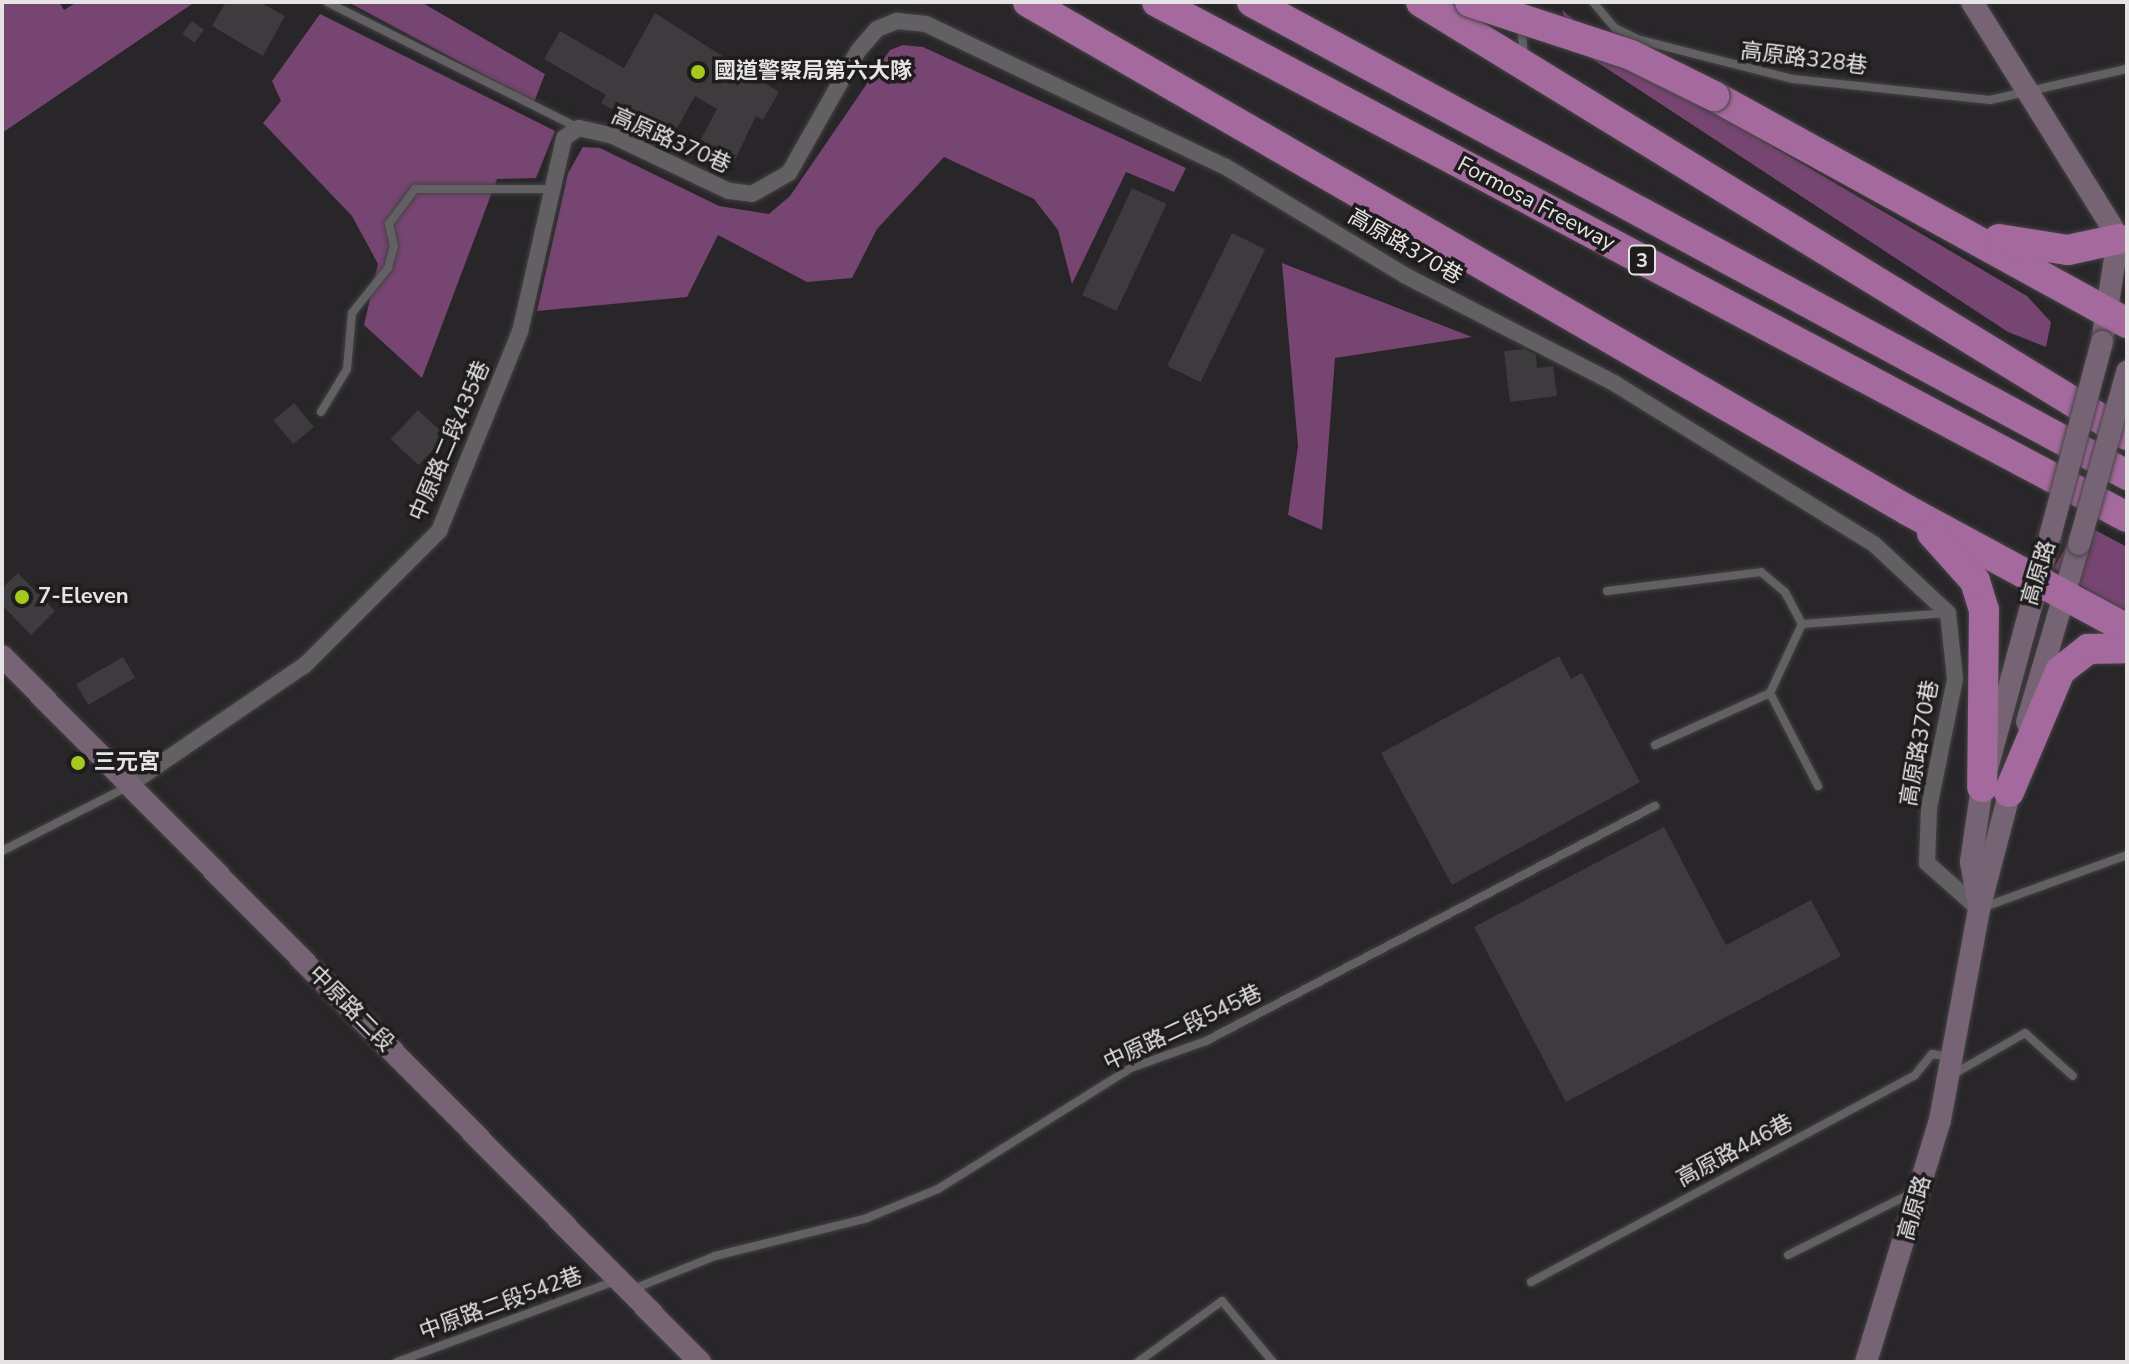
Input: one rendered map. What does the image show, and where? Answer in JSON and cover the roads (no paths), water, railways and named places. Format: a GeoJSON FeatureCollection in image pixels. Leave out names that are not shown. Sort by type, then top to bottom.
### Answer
{"type":"FeatureCollection","features":[{"type":"Feature","properties":{"kind":"highway"},"geometry":{"type":"LineString","coordinates":[[1028,2],[1907,510],[2127,629]]}},
{"type":"Feature","properties":{"kind":"highway"},"geometry":{"type":"LineString","coordinates":[[1133,2],[1193,21]]}},
{"type":"Feature","properties":{"kind":"highway","name":"Formosa Freeway"},"geometry":{"type":"LineString","coordinates":[[1157,2],[2127,517]]}},
{"type":"Feature","properties":{"kind":"highway","name":"Formosa Freeway"},"geometry":{"type":"LineString","coordinates":[[1252,2],[2127,475]]}},
{"type":"Feature","properties":{"kind":"highway"},"geometry":{"type":"LineString","coordinates":[[1425,6],[1479,22],[1631,55],[1714,96],[2118,317]]}},
{"type":"Feature","properties":{"kind":"highway"},"geometry":{"type":"LineString","coordinates":[[1479,22],[1529,72],[2127,435]]}},
{"type":"Feature","properties":{"kind":"highway"},"geometry":{"type":"LineString","coordinates":[[1952,227],[2041,250],[2124,241]]}},
{"type":"Feature","properties":{"kind":"highway"},"geometry":{"type":"LineString","coordinates":[[1907,510],[1975,581],[1984,610],[1996,790]]}},
{"type":"Feature","properties":{"kind":"highway"},"geometry":{"type":"LineString","coordinates":[[1996,790],[2060,671],[2088,649],[2127,648]]}},
{"type":"Feature","properties":{"kind":"street"},"geometry":{"type":"LineString","coordinates":[[1972,2],[2124,241]]}},
{"type":"Feature","properties":{"kind":"street","name":"高原路370巷"},"geometry":{"type":"LineString","coordinates":[[579,128],[752,194],[789,173],[877,29],[897,21],[926,24],[1226,167],[1406,276],[1614,383],[1875,545],[1948,613],[1955,679],[1929,808],[1927,863],[1979,909]]}},
{"type":"Feature","properties":{"kind":"street","name":"中原路二段435巷"},"geometry":{"type":"LineString","coordinates":[[129,785],[305,665],[439,531],[520,332],[564,138],[579,128]]}},
{"type":"Feature","properties":{"kind":"street","name":"高原路"},"geometry":{"type":"LineString","coordinates":[[1866,1362],[1920,1189],[1950,1068],[1979,909],[1971,862],[1996,790],[2048,585],[2050,536],[2102,342],[2118,317],[2124,241]]}},
{"type":"Feature","properties":{"kind":"street"},"geometry":{"type":"LineString","coordinates":[[2118,317],[2127,283]]}},
{"type":"Feature","properties":{"kind":"street","name":"高原路"},"geometry":{"type":"LineString","coordinates":[[2048,585],[2079,544],[2127,372]]}},
{"type":"Feature","properties":{"kind":"street","name":"中原路二段"},"geometry":{"type":"LineString","coordinates":[[2,656],[700,1362]]}},
{"type":"Feature","properties":{"kind":"lane"},"geometry":{"type":"LineString","coordinates":[[327,2],[579,128]]}},
{"type":"Feature","properties":{"kind":"lane","name":"高原路328巷"},"geometry":{"type":"LineString","coordinates":[[1593,2],[1615,28],[1640,40],[1736,70],[1972,100],[2030,95],[2127,69]]}},
{"type":"Feature","properties":{"kind":"lane"},"geometry":{"type":"LineString","coordinates":[[1479,22],[1520,4],[1529,72]]}},
{"type":"Feature","properties":{"kind":"lane"},"geometry":{"type":"LineString","coordinates":[[321,412],[347,369],[352,313],[388,268],[394,246],[389,224],[415,189],[550,189]]}},
{"type":"Feature","properties":{"kind":"lane"},"geometry":{"type":"LineString","coordinates":[[1607,591],[1761,572],[1785,592],[1802,624]]}},
{"type":"Feature","properties":{"kind":"lane"},"geometry":{"type":"LineString","coordinates":[[1802,624],[1948,613]]}},
{"type":"Feature","properties":{"kind":"lane"},"geometry":{"type":"LineString","coordinates":[[1655,745],[1770,693],[1802,624]]}},
{"type":"Feature","properties":{"kind":"lane"},"geometry":{"type":"LineString","coordinates":[[1770,693],[1818,786]]}},
{"type":"Feature","properties":{"kind":"lane"},"geometry":{"type":"LineString","coordinates":[[2,851],[129,785]]}},
{"type":"Feature","properties":{"kind":"lane","name":"中原路二段545巷"},"geometry":{"type":"LineString","coordinates":[[624,1285],[715,1256],[867,1218],[938,1189],[1131,1068],[1206,1041],[1655,806]]}},
{"type":"Feature","properties":{"kind":"lane"},"geometry":{"type":"LineString","coordinates":[[1979,909],[2127,855]]}},
{"type":"Feature","properties":{"kind":"lane"},"geometry":{"type":"LineString","coordinates":[[1950,1068],[2025,1033],[2073,1076]]}},
{"type":"Feature","properties":{"kind":"lane","name":"高原路446巷"},"geometry":{"type":"LineString","coordinates":[[1531,1282],[1915,1075],[1932,1054],[1950,1068]]}},
{"type":"Feature","properties":{"kind":"lane"},"geometry":{"type":"LineString","coordinates":[[1788,1255],[1920,1189]]}},
{"type":"Feature","properties":{"kind":"lane","name":"中原路二段542巷"},"geometry":{"type":"LineString","coordinates":[[397,1362],[624,1285]]}},
{"type":"Feature","properties":{"kind":"lane"},"geometry":{"type":"LineString","coordinates":[[1138,1362],[1222,1301],[1273,1362]]}},
{"type":"Feature","properties":{"kind":"place","name":"國道警察局第六大隊"},"geometry":{"type":"Point","coordinates":[698,72]}},
{"type":"Feature","properties":{"kind":"place","name":"7-Eleven"},"geometry":{"type":"Point","coordinates":[22,597]}},
{"type":"Feature","properties":{"kind":"place","name":"三元宮"},"geometry":{"type":"Point","coordinates":[78,763]}}]}
